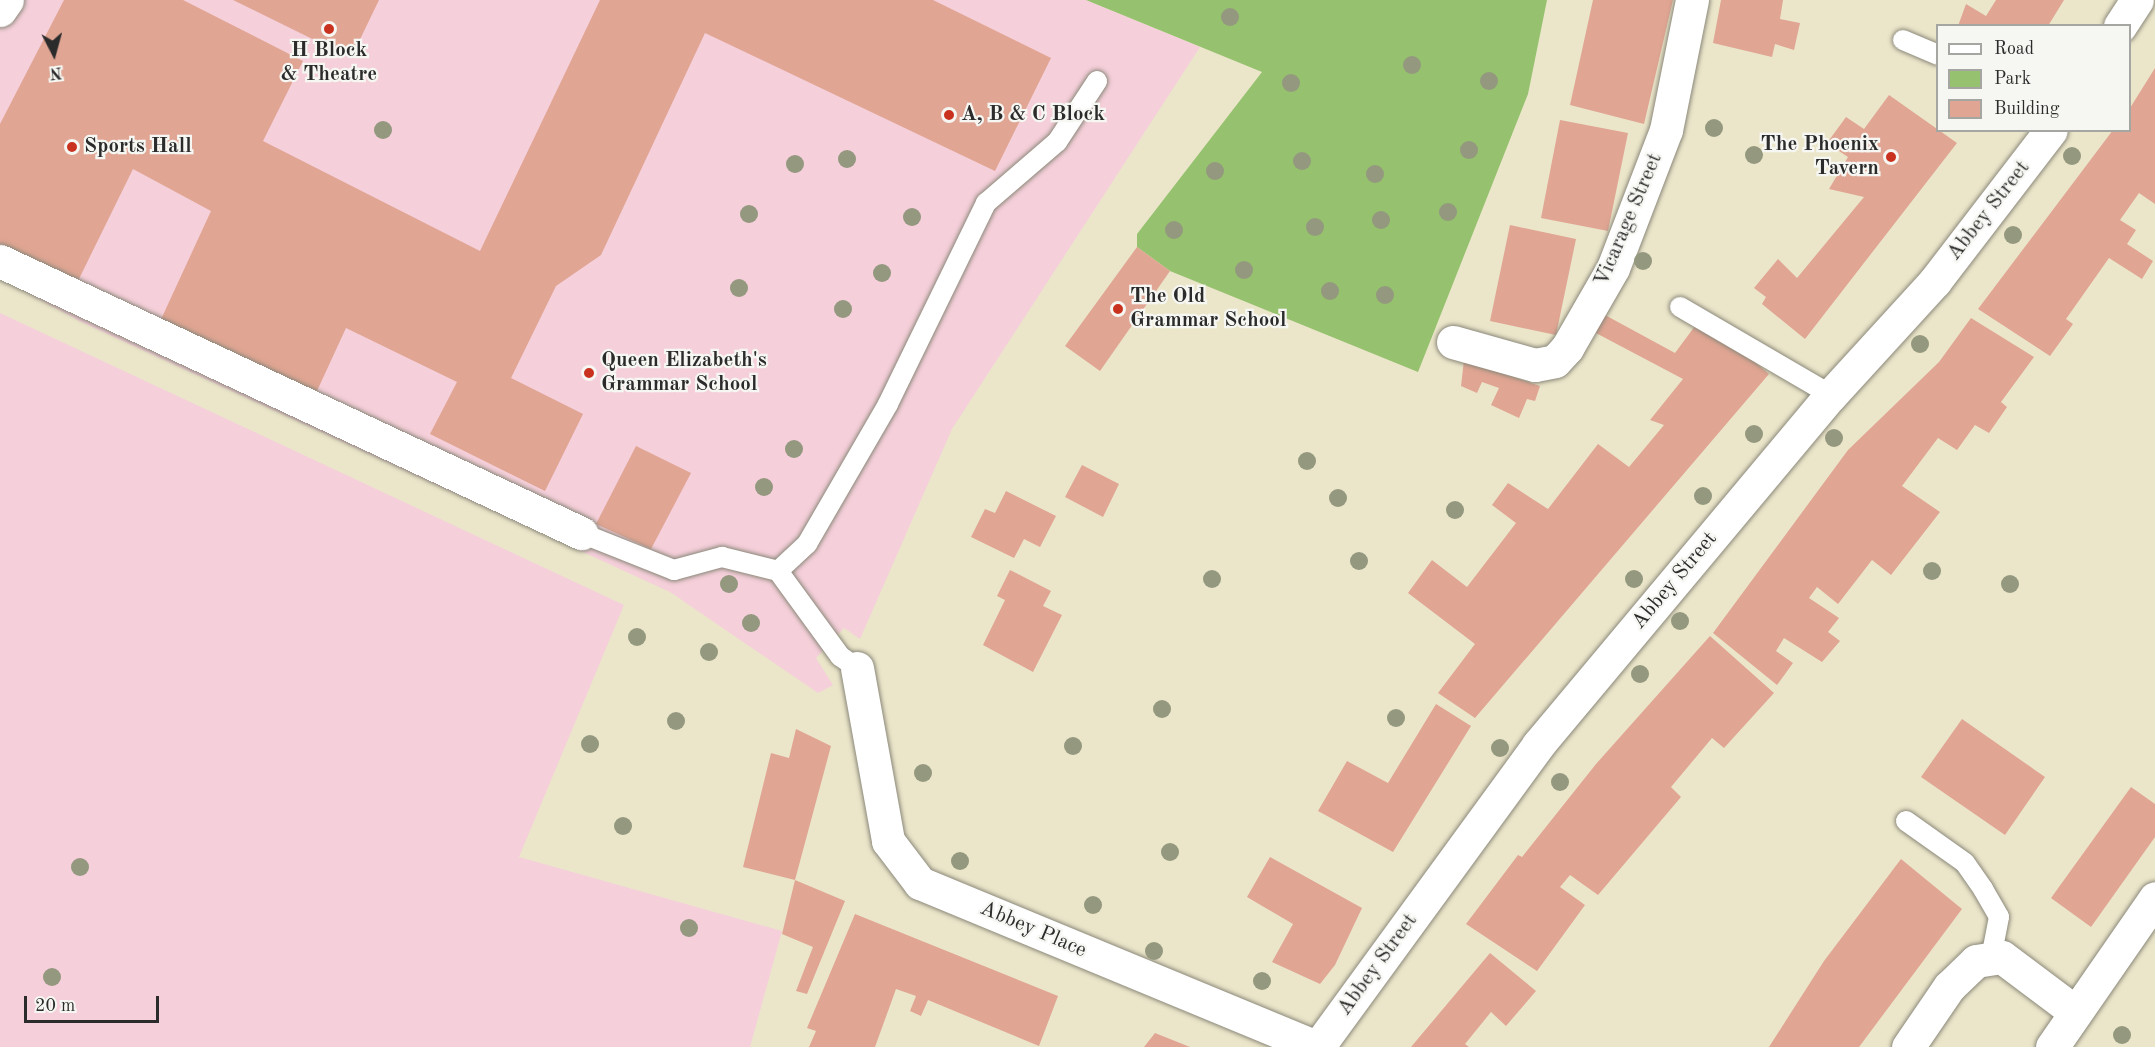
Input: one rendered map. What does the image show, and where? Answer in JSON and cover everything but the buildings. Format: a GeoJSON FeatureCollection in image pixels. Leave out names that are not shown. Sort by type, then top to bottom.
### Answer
{"type":"FeatureCollection","features":[{"type":"Feature","properties":{"kind":"street"},"geometry":{"type":"LineString","coordinates":[[0,10],[7,0]]}},
{"type":"Feature","properties":{"kind":"street","name":"Vicarage Street"},"geometry":{"type":"LineString","coordinates":[[1453,342],[1535,365],[1555,362],[1567,348],[1614,268],[1666,130],[1692,0]]}},
{"type":"Feature","properties":{"kind":"street"},"geometry":{"type":"LineString","coordinates":[[2121,24],[2137,0]]}},
{"type":"Feature","properties":{"kind":"street","name":"Abbey Street"},"geometry":{"type":"LineString","coordinates":[[1317,1047],[1538,745],[1831,395],[1935,281],[2049,132]]}},
{"type":"Feature","properties":{"kind":"street"},"geometry":{"type":"LineString","coordinates":[[0,261],[580,533]]}},
{"type":"Feature","properties":{"kind":"street","name":"Abbey Place"},"geometry":{"type":"LineString","coordinates":[[857,669],[863,713],[888,841],[920,883],[1317,1047]]}},
{"type":"Feature","properties":{"kind":"street"},"geometry":{"type":"LineString","coordinates":[[2052,1047],[2074,1011],[2155,898]]}},
{"type":"Feature","properties":{"kind":"street"},"geometry":{"type":"LineString","coordinates":[[1908,1047],[1949,987],[1976,961],[2002,957],[2074,1011]]}},
{"type":"Feature","properties":{"kind":"lane"},"geometry":{"type":"LineString","coordinates":[[1903,40],[1936,54]]}},
{"type":"Feature","properties":{"kind":"lane"},"geometry":{"type":"LineString","coordinates":[[778,571],[807,544],[888,404],[986,203],[1057,142],[1097,81]]}},
{"type":"Feature","properties":{"kind":"lane"},"geometry":{"type":"LineString","coordinates":[[1680,308],[1831,395]]}},
{"type":"Feature","properties":{"kind":"lane"},"geometry":{"type":"LineString","coordinates":[[580,533],[665,568],[722,557],[778,571],[840,656],[857,669]]}},
{"type":"Feature","properties":{"kind":"lane"},"geometry":{"type":"LineString","coordinates":[[1906,821],[1965,863],[1983,889],[1999,917],[1991,958]]}},
{"type":"Feature","properties":{"kind":"shaded area","name":"Queen Elizabeth's Grammar School"},"geometry":{"type":"Polygon","coordinates":[[[0,0],[1086,0],[1200,47],[952,429],[860,639],[844,628],[816,658],[833,685],[818,693],[670,592],[81,322],[0,278],[0,0]]]}},
{"type":"Feature","properties":{"kind":"shaded area"},"geometry":{"type":"Polygon","coordinates":[[[0,313],[624,605],[519,857],[782,931],[750,1047],[0,1047],[0,313]]]}},
{"type":"Feature","properties":{"kind":"green space"},"geometry":{"type":"Polygon","coordinates":[[[1086,0],[1547,0],[1528,94],[1418,372],[1170,271],[1137,247],[1137,234],[1262,72],[1086,0]]]}},
{"type":"Feature","properties":{"kind":"place","name":"H Block & Theatre"},"geometry":{"type":"Point","coordinates":[329,29]}},
{"type":"Feature","properties":{"kind":"place","name":"A, B & C Block"},"geometry":{"type":"Point","coordinates":[949,115]}},
{"type":"Feature","properties":{"kind":"place","name":"Sports Hall"},"geometry":{"type":"Point","coordinates":[72,147]}},
{"type":"Feature","properties":{"kind":"place","name":"The Phoenix Tavern"},"geometry":{"type":"Point","coordinates":[1891,157]}},
{"type":"Feature","properties":{"kind":"place","name":"The Old Grammar School"},"geometry":{"type":"Point","coordinates":[1118,309]}},
{"type":"Feature","properties":{"kind":"place","name":"Queen Elizabeth's Grammar School"},"geometry":{"type":"Point","coordinates":[589,373]}}]}
